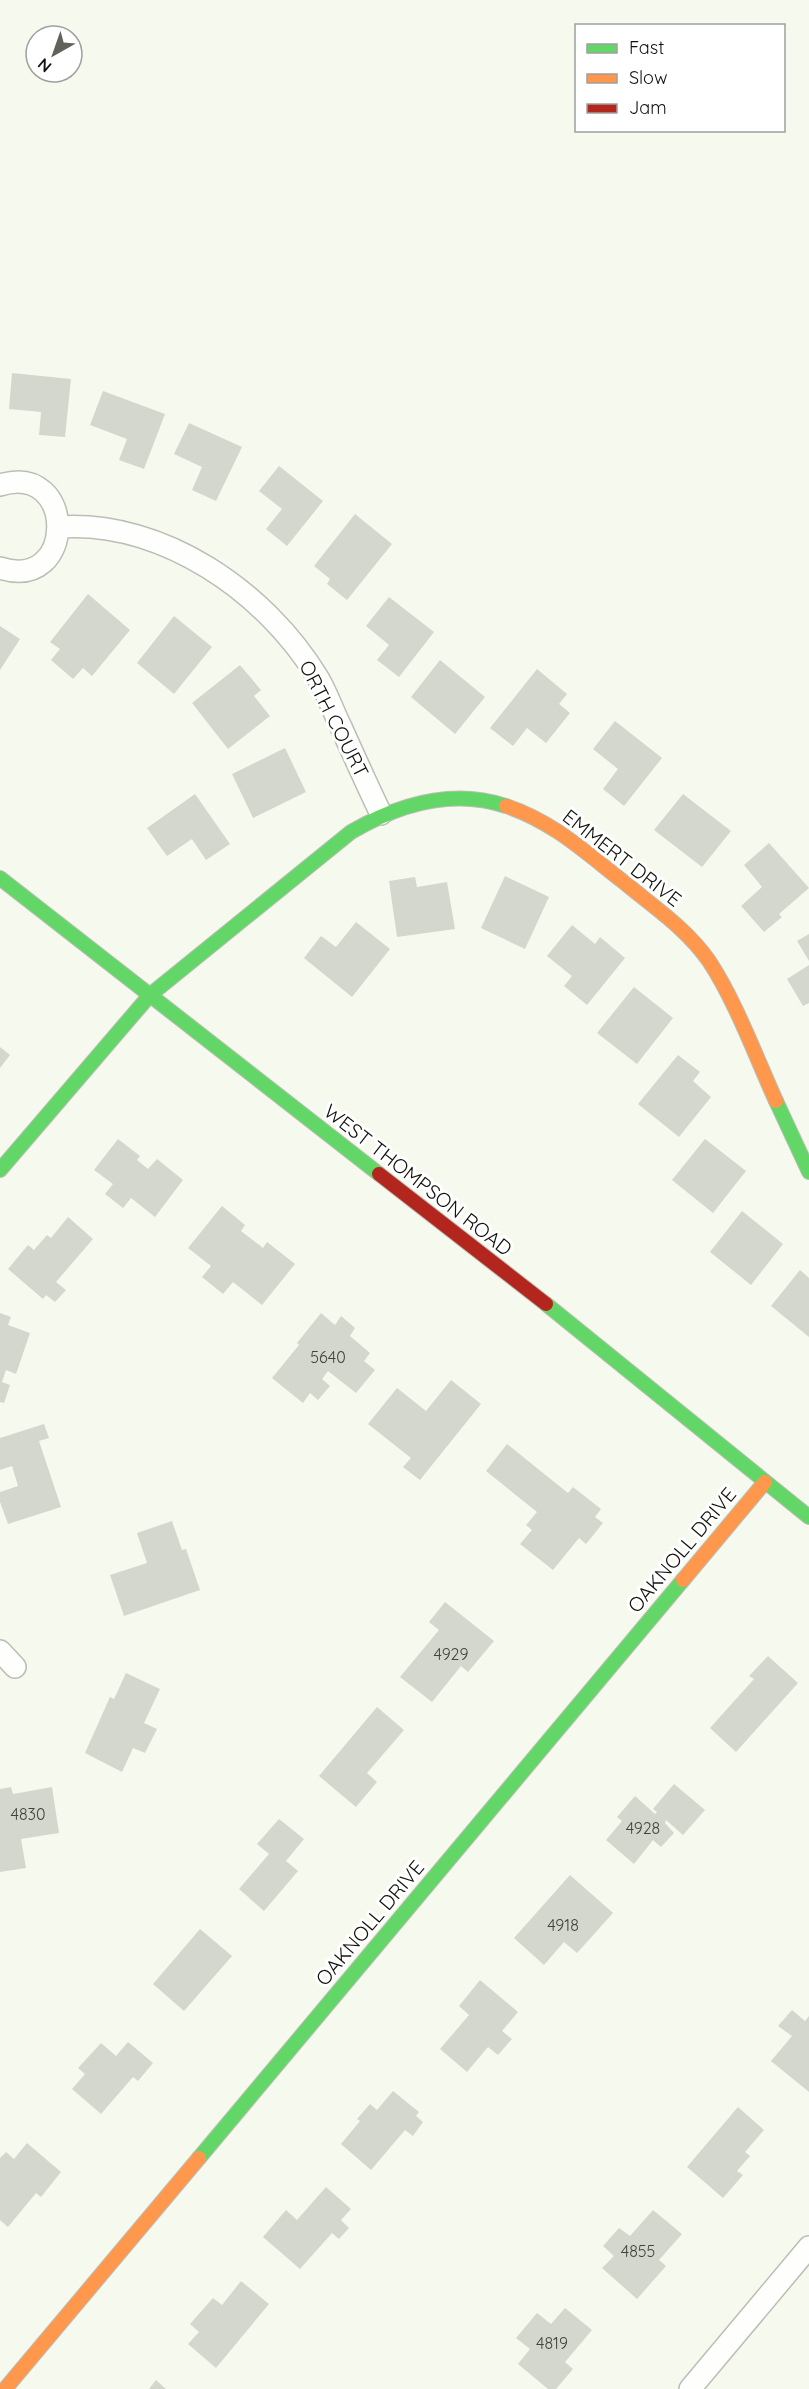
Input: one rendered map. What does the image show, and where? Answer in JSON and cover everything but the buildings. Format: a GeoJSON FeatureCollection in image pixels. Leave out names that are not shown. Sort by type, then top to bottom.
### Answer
{"type":"FeatureCollection","features":[{"type":"Feature","properties":{"kind":"street"},"geometry":{"type":"LineString","coordinates":[[0,485],[24,483],[40,490],[56,510],[59,526],[53,550],[42,562],[19,571],[0,568]]}},
{"type":"Feature","properties":{"kind":"street","name":"ORTH COURT"},"geometry":{"type":"LineString","coordinates":[[59,526],[88,526],[157,543],[179,552],[232,582],[259,605],[299,649],[318,679],[381,814]]}},
{"type":"Feature","properties":{"kind":"street","name":"EMMERT DRIVE"},"geometry":{"type":"LineString","coordinates":[[0,1170],[150,995],[351,832],[381,814],[423,801],[471,798],[511,807],[549,825],[679,927],[699,946],[724,987],[809,1172]]}},
{"type":"Feature","properties":{"kind":"street","name":"WEST THOMPSON ROAD"},"geometry":{"type":"LineString","coordinates":[[0,878],[569,1322],[809,1517]]}},
{"type":"Feature","properties":{"kind":"street","name":"OAKNOLL DRIVE"},"geometry":{"type":"LineString","coordinates":[[5,2389],[765,1482]]}},
{"type":"Feature","properties":{"kind":"street"},"geometry":{"type":"LineString","coordinates":[[0,1651],[15,1667]]}},
{"type":"Feature","properties":{"kind":"street"},"geometry":{"type":"LineString","coordinates":[[690,2389],[809,2247]]}},
{"type":"Feature","properties":{"kind":"traffic: fast"},"geometry":{"type":"LineString","coordinates":[[0,1170],[150,995],[351,832],[388,814],[426,802],[466,799],[506,806]]}},
{"type":"Feature","properties":{"kind":"traffic: fast"},"geometry":{"type":"LineString","coordinates":[[0,878],[379,1174]]}},
{"type":"Feature","properties":{"kind":"traffic: fast"},"geometry":{"type":"LineString","coordinates":[[776,1101],[809,1172]]}},
{"type":"Feature","properties":{"kind":"traffic: fast"},"geometry":{"type":"LineString","coordinates":[[546,1304],[809,1517]]}},
{"type":"Feature","properties":{"kind":"traffic: fast"},"geometry":{"type":"LineString","coordinates":[[199,2158],[683,1580]]}},
{"type":"Feature","properties":{"kind":"traffic: slow"},"geometry":{"type":"LineString","coordinates":[[506,806],[539,821],[569,839],[659,910],[691,939],[709,961],[728,993],[776,1101]]}},
{"type":"Feature","properties":{"kind":"traffic: slow"},"geometry":{"type":"LineString","coordinates":[[683,1580],[765,1482]]}},
{"type":"Feature","properties":{"kind":"traffic: slow"},"geometry":{"type":"LineString","coordinates":[[5,2389],[199,2158]]}},
{"type":"Feature","properties":{"kind":"traffic: jam"},"geometry":{"type":"LineString","coordinates":[[379,1174],[546,1304]]}}]}
